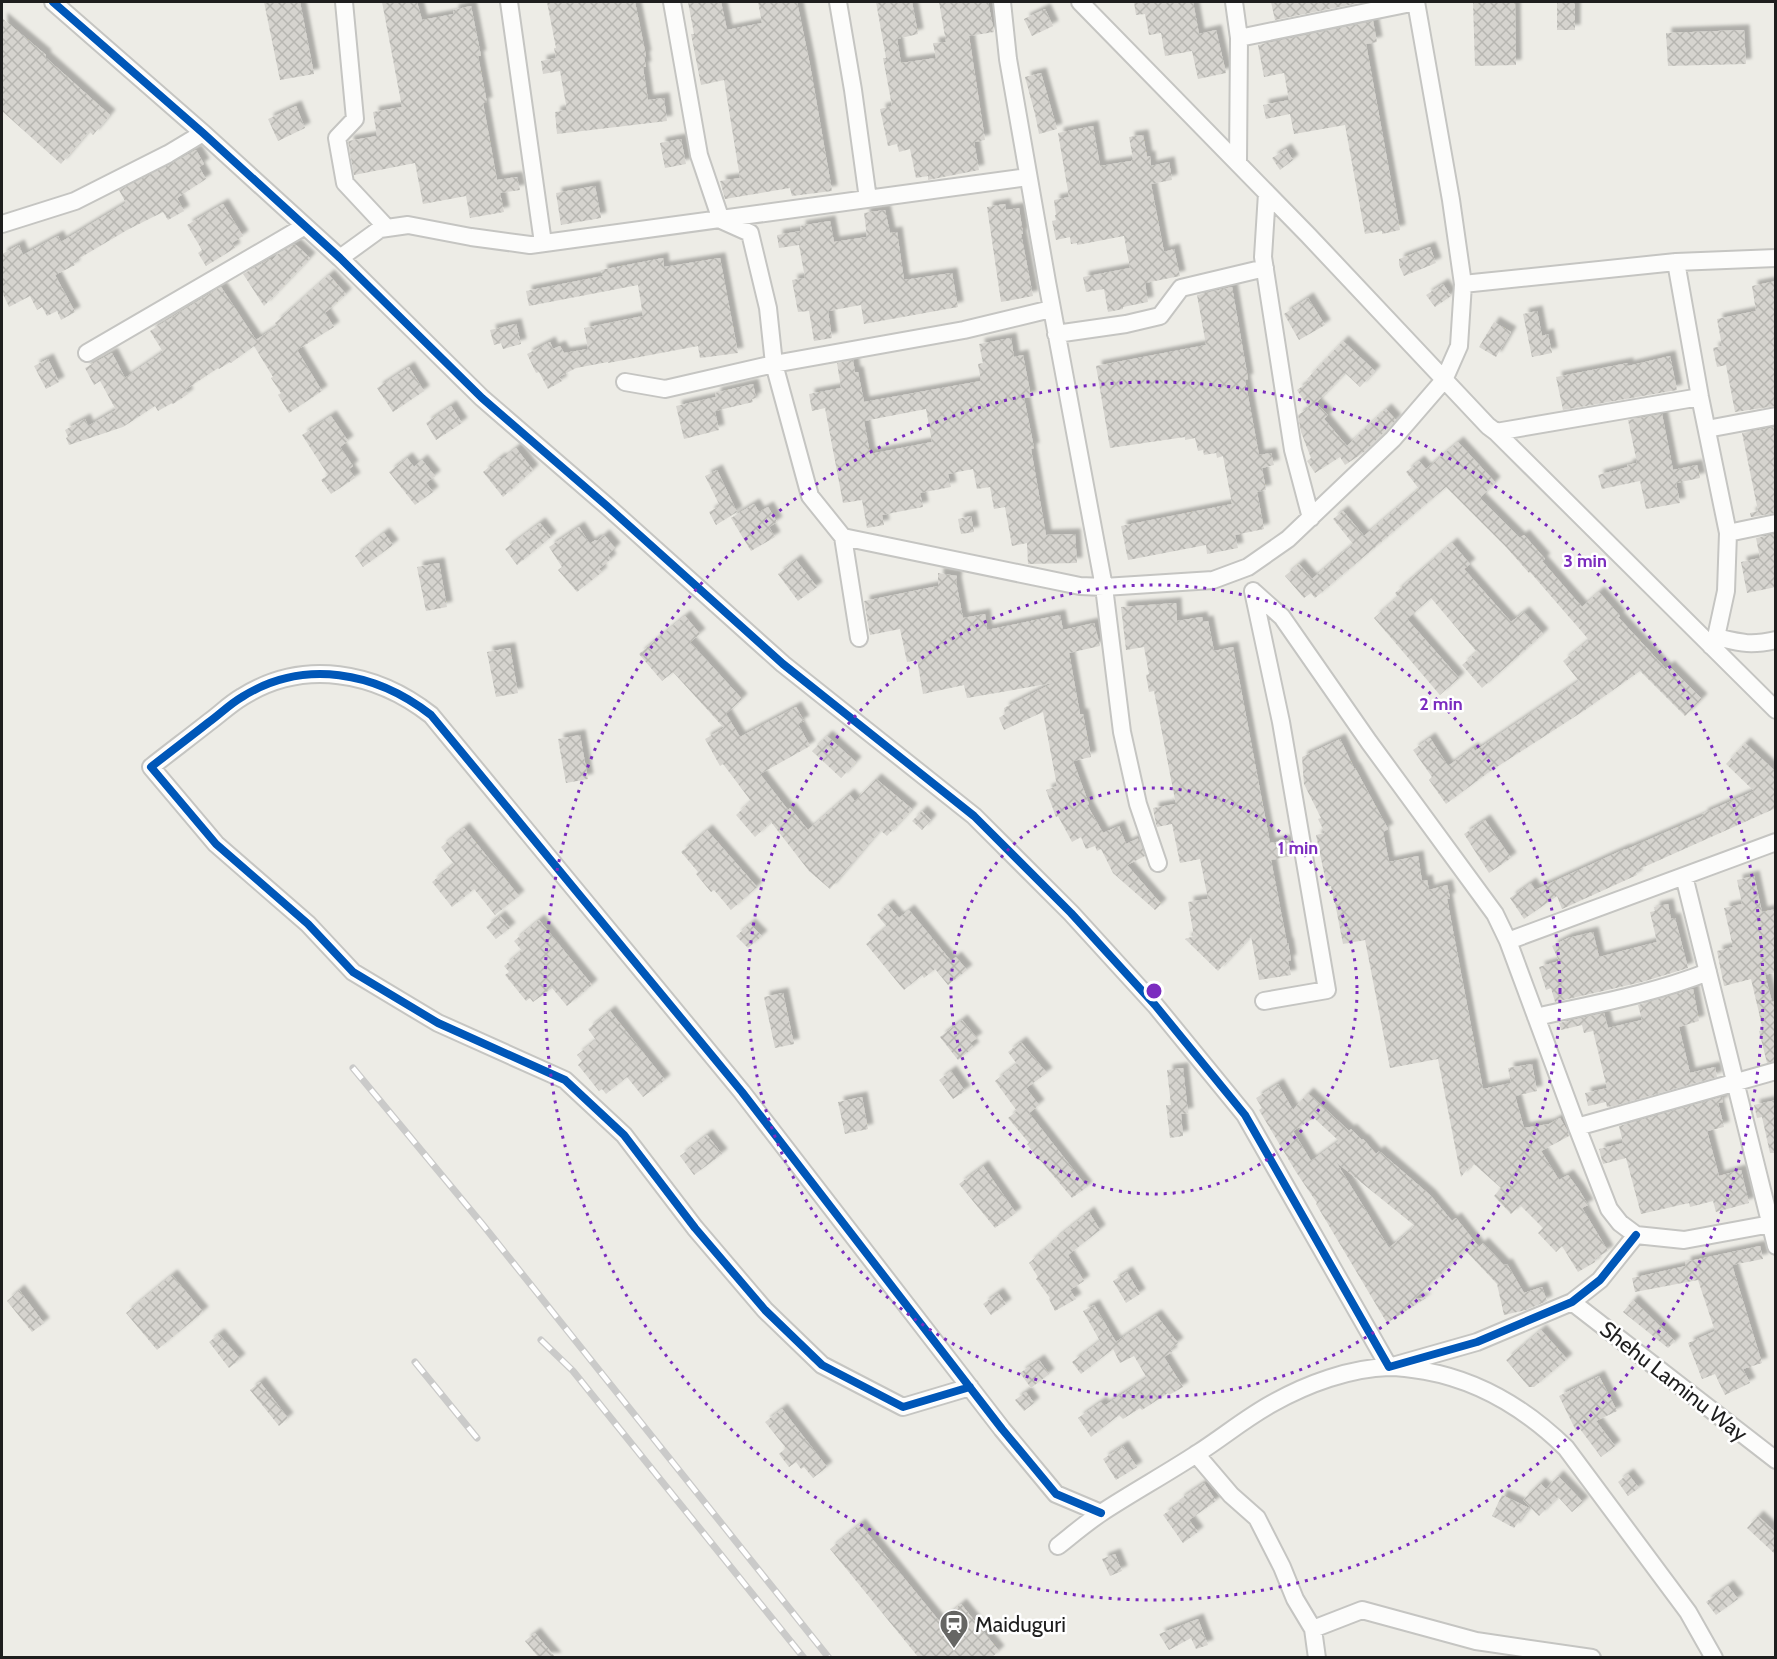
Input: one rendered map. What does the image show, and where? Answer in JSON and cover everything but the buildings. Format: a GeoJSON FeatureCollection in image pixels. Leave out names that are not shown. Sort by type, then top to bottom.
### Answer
{"type":"FeatureCollection","features":[{"type":"Feature","properties":{"kind":"street"},"geometry":{"type":"LineString","coordinates":[[53,2],[203,133],[340,258],[482,398],[616,514],[783,664],[974,816],[1071,913],[1155,1005],[1245,1115],[1389,1367]]}},
{"type":"Feature","properties":{"kind":"street"},"geometry":{"type":"LineString","coordinates":[[344,2],[356,119],[337,138],[345,183],[387,228]]}},
{"type":"Feature","properties":{"kind":"street"},"geometry":{"type":"LineString","coordinates":[[509,2],[543,243]]}},
{"type":"Feature","properties":{"kind":"street"},"geometry":{"type":"LineString","coordinates":[[672,2],[699,154],[722,220],[750,232],[768,308],[774,364],[810,496],[843,537],[860,638]]}},
{"type":"Feature","properties":{"kind":"street"},"geometry":{"type":"LineString","coordinates":[[838,2],[854,90],[868,199]]}},
{"type":"Feature","properties":{"kind":"street"},"geometry":{"type":"LineString","coordinates":[[1002,2],[1008,59],[1051,309],[1104,587],[1122,732],[1138,804],[1158,862]]}},
{"type":"Feature","properties":{"kind":"street"},"geometry":{"type":"LineString","coordinates":[[1080,2],[1238,162],[1488,426],[1713,641],[1776,710]]}},
{"type":"Feature","properties":{"kind":"street"},"geometry":{"type":"LineString","coordinates":[[1234,2],[1239,38],[1238,162]]}},
{"type":"Feature","properties":{"kind":"street"},"geometry":{"type":"LineString","coordinates":[[843,537],[1080,586],[1104,587],[1213,580],[1248,567],[1288,540],[1394,439],[1444,380],[1459,346],[1463,284],[1451,200],[1416,2],[1239,38]]}},
{"type":"Feature","properties":{"kind":"street"},"geometry":{"type":"LineString","coordinates":[[2,224],[75,201],[168,154],[203,133]]}},
{"type":"Feature","properties":{"kind":"street"},"geometry":{"type":"LineString","coordinates":[[340,258],[380,229],[408,225],[530,245],[1028,177]]}},
{"type":"Feature","properties":{"kind":"street"},"geometry":{"type":"LineString","coordinates":[[1267,193],[1263,257],[1293,450],[1311,518]]}},
{"type":"Feature","properties":{"kind":"street"},"geometry":{"type":"LineString","coordinates":[[87,353],[305,226]]}},
{"type":"Feature","properties":{"kind":"street"},"geometry":{"type":"LineString","coordinates":[[1463,284],[1676,262],[1776,258]]}},
{"type":"Feature","properties":{"kind":"street"},"geometry":{"type":"LineString","coordinates":[[1676,262],[1700,397],[1728,533],[1726,591],[1713,641]]}},
{"type":"Feature","properties":{"kind":"street"},"geometry":{"type":"LineString","coordinates":[[1056,334],[1126,324],[1160,316],[1181,288],[1265,268]]}},
{"type":"Feature","properties":{"kind":"street"},"geometry":{"type":"LineString","coordinates":[[625,382],[665,389],[774,364],[964,330],[1051,309]]}},
{"type":"Feature","properties":{"kind":"street"},"geometry":{"type":"LineString","coordinates":[[1496,432],[1700,397]]}},
{"type":"Feature","properties":{"kind":"street"},"geometry":{"type":"LineString","coordinates":[[1707,429],[1776,416]]}},
{"type":"Feature","properties":{"kind":"street"},"geometry":{"type":"LineString","coordinates":[[1728,533],[1776,523]]}},
{"type":"Feature","properties":{"kind":"street"},"geometry":{"type":"LineString","coordinates":[[1248,567],[1281,722],[1327,990],[1264,1001]]}},
{"type":"Feature","properties":{"kind":"street"},"geometry":{"type":"LineString","coordinates":[[1254,592],[1282,617],[1369,742],[1496,914],[1609,1209],[1620,1223],[1636,1235],[1684,1240],[1773,1224]]}},
{"type":"Feature","properties":{"kind":"street"},"geometry":{"type":"LineString","coordinates":[[1713,641],[1759,644],[1776,640]]}},
{"type":"Feature","properties":{"kind":"street"},"geometry":{"type":"LineString","coordinates":[[970,1386],[903,1407],[822,1365],[765,1310],[695,1228],[624,1136],[565,1080],[438,1023],[353,972],[308,924],[216,844],[151,767],[242,697],[279,681],[318,674],[353,677],[386,687],[417,704],[431,715],[742,1092],[808,1180],[970,1386],[1002,1429],[1056,1494],[1101,1513]]}},
{"type":"Feature","properties":{"kind":"street"},"geometry":{"type":"LineString","coordinates":[[1508,941],[1776,842]]}},
{"type":"Feature","properties":{"kind":"street"},"geometry":{"type":"LineString","coordinates":[[1684,876],[1734,1083],[1773,1224],[1776,1246]]}},
{"type":"Feature","properties":{"kind":"street"},"geometry":{"type":"LineString","coordinates":[[1536,1017],[1652,992],[1708,972]]}},
{"type":"Feature","properties":{"kind":"street"},"geometry":{"type":"LineString","coordinates":[[1577,1128],[1776,1071]]}},
{"type":"Feature","properties":{"kind":"street"},"geometry":{"type":"LineString","coordinates":[[1058,1546],[1101,1513],[1196,1454],[1250,1417],[1297,1391],[1342,1375],[1389,1367],[1477,1342],[1572,1302],[1600,1280],[1636,1235]]}},
{"type":"Feature","properties":{"kind":"street","name":"Shehu Laminu Way"},"geometry":{"type":"LineString","coordinates":[[1572,1302],[1776,1460]]}},
{"type":"Feature","properties":{"kind":"street"},"geometry":{"type":"LineString","coordinates":[[1389,1367],[1437,1373],[1482,1388],[1527,1414],[1547,1430],[1566,1448],[1688,1612],[1714,1658]]}},
{"type":"Feature","properties":{"kind":"street"},"geometry":{"type":"LineString","coordinates":[[1196,1454],[1231,1495],[1257,1518],[1282,1567],[1294,1599],[1314,1629],[1317,1658]]}},
{"type":"Feature","properties":{"kind":"street"},"geometry":{"type":"LineString","coordinates":[[1314,1629],[1362,1610],[1476,1641],[1592,1658]]}},
{"type":"Feature","properties":{"kind":"railway"},"geometry":{"type":"LineString","coordinates":[[353,1068],[483,1225],[829,1658]]}},
{"type":"Feature","properties":{"kind":"railway"},"geometry":{"type":"LineString","coordinates":[[541,1340],[573,1371],[804,1658]]}},
{"type":"Feature","properties":{"kind":"railway"},"geometry":{"type":"LineString","coordinates":[[415,1362],[477,1438]]}},
{"type":"Feature","properties":{"kind":"cycle path"},"geometry":{"type":"LineString","coordinates":[[53,2],[203,133],[340,258],[482,398],[607,506],[783,664],[974,816],[1071,913],[1155,1005],[1245,1115],[1389,1367],[1477,1342],[1572,1302],[1600,1280],[1636,1235]]}},
{"type":"Feature","properties":{"kind":"cycle path"},"geometry":{"type":"LineString","coordinates":[[970,1387],[903,1407],[822,1365],[765,1310],[695,1228],[624,1135],[565,1080],[438,1023],[353,972],[308,924],[216,844],[151,767],[238,700],[266,685],[290,677],[315,674],[339,675],[363,680],[410,700],[431,715],[742,1092],[1002,1429],[1056,1494],[1101,1513]]}},
{"type":"Feature","properties":{"kind":"place","name":"Maiduguri"},"geometry":{"type":"Point","coordinates":[954,1650]}}]}
